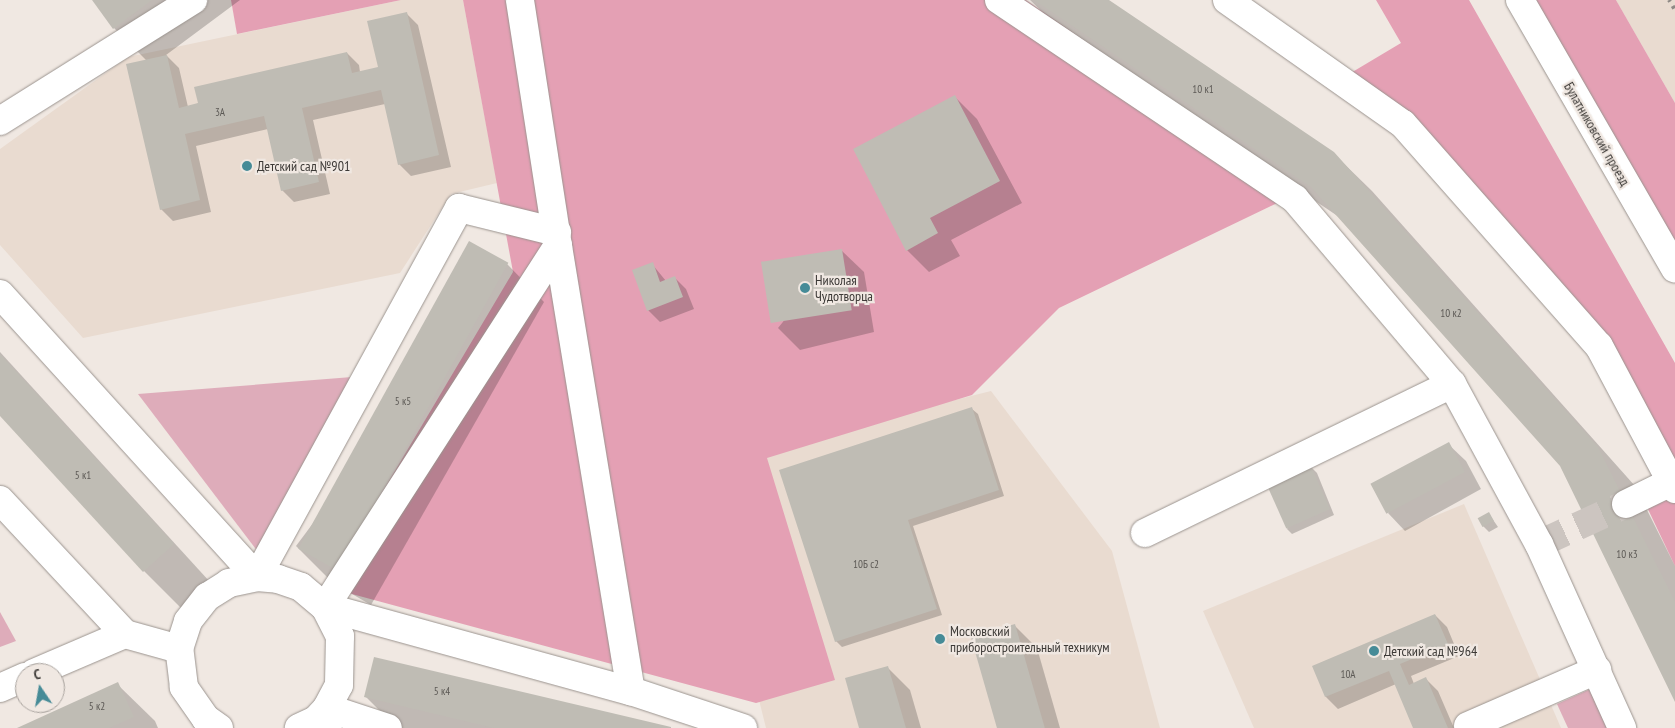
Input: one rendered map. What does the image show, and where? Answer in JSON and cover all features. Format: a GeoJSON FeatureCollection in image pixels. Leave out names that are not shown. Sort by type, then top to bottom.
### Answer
{"type":"FeatureCollection","features":[{"type":"Feature","properties":{"kind":"street"},"geometry":{"type":"LineString","coordinates":[[2,115],[194,0]]}},
{"type":"Feature","properties":{"kind":"street"},"geometry":{"type":"LineString","coordinates":[[520,0],[631,691]]}},
{"type":"Feature","properties":{"kind":"street"},"geometry":{"type":"LineString","coordinates":[[999,0],[1295,198],[1452,384],[1539,544],[1622,728]]}},
{"type":"Feature","properties":{"kind":"street"},"geometry":{"type":"LineString","coordinates":[[1227,0],[1403,124],[1599,346],[1674,483],[1626,504]]}},
{"type":"Feature","properties":{"kind":"street","name":"Булатниковский проезд"},"geometry":{"type":"LineString","coordinates":[[1520,0],[1675,268]]}},
{"type":"Feature","properties":{"kind":"street"},"geometry":{"type":"LineString","coordinates":[[257,577],[459,208],[558,239]]}},
{"type":"Feature","properties":{"kind":"street"},"geometry":{"type":"LineString","coordinates":[[324,607],[558,239]]}},
{"type":"Feature","properties":{"kind":"street"},"geometry":{"type":"LineString","coordinates":[[0,294],[257,577]]}},
{"type":"Feature","properties":{"kind":"street"},"geometry":{"type":"LineString","coordinates":[[1145,533],[1452,384]]}},
{"type":"Feature","properties":{"kind":"street"},"geometry":{"type":"LineString","coordinates":[[0,500],[125,634],[179,649]]}},
{"type":"Feature","properties":{"kind":"street"},"geometry":{"type":"LineString","coordinates":[[204,725],[184,687],[179,649],[188,622],[207,597],[229,583],[257,577],[278,579],[301,587],[324,607],[340,636],[339,685],[328,718]]}},
{"type":"Feature","properties":{"kind":"street"},"geometry":{"type":"LineString","coordinates":[[324,607],[631,691],[743,728]]}},
{"type":"Feature","properties":{"kind":"street"},"geometry":{"type":"LineString","coordinates":[[57,663],[125,634]]}},
{"type":"Feature","properties":{"kind":"street"},"geometry":{"type":"LineString","coordinates":[[1468,726],[1597,670]]}},
{"type":"Feature","properties":{"kind":"street"},"geometry":{"type":"LineString","coordinates":[[0,688],[15,681]]}},
{"type":"Feature","properties":{"kind":"street"},"geometry":{"type":"LineString","coordinates":[[299,728],[316,720],[328,718],[388,728]]}},
{"type":"Feature","properties":{"kind":"shaded area"},"geometry":{"type":"Polygon","coordinates":[[[231,0],[401,0],[237,34],[231,0]]]}},
{"type":"Feature","properties":{"kind":"shaded area","name":"Детский сад №901"},"geometry":{"type":"Polygon","coordinates":[[[401,0],[463,0],[497,183],[451,194],[400,273],[83,338],[0,245],[0,149],[128,57],[401,0]]]}},
{"type":"Feature","properties":{"kind":"shaded area"},"geometry":{"type":"Polygon","coordinates":[[[463,0],[1026,0],[1302,191],[1059,308],[972,395],[767,458],[835,680],[756,703],[326,587],[513,272],[463,0]]]}},
{"type":"Feature","properties":{"kind":"shaded area"},"geometry":{"type":"Polygon","coordinates":[[[1376,0],[1469,0],[1675,363],[1675,473],[1604,342],[1344,77],[1401,43],[1376,0]]]}},
{"type":"Feature","properties":{"kind":"shaded area"},"geometry":{"type":"Polygon","coordinates":[[[1533,0],[1616,0],[1675,103],[1675,243],[1533,0]]]}},
{"type":"Feature","properties":{"kind":"shaded area"},"geometry":{"type":"Polygon","coordinates":[[[1616,0],[1675,0],[1675,103],[1616,0]]]}},
{"type":"Feature","properties":{"kind":"shaded area"},"geometry":{"type":"Polygon","coordinates":[[[352,377],[258,552],[138,394],[352,377]]]}},
{"type":"Feature","properties":{"kind":"shaded area","name":"Московский приборостроительный техникум"},"geometry":{"type":"Polygon","coordinates":[[[991,391],[1112,551],[1160,728],[766,728],[700,464],[991,391]]]}},
{"type":"Feature","properties":{"kind":"shaded area"},"geometry":{"type":"Polygon","coordinates":[[[1675,490],[1675,566],[1646,505],[1675,490]]]}},
{"type":"Feature","properties":{"kind":"shaded area","name":"Детский сад №964"},"geometry":{"type":"Polygon","coordinates":[[[1464,504],[1561,728],[1254,728],[1203,611],[1464,504]]]}},
{"type":"Feature","properties":{"kind":"shaded area"},"geometry":{"type":"Polygon","coordinates":[[[0,612],[16,641],[0,647],[0,612]]]}},
{"type":"Feature","properties":{"kind":"shaded area"},"geometry":{"type":"Polygon","coordinates":[[[1597,686],[1612,728],[1568,728],[1557,704],[1597,686]]]}},
{"type":"Feature","properties":{"kind":"building"},"geometry":{"type":"Polygon","coordinates":[[[92,0],[152,0],[113,29],[92,0]]]}},
{"type":"Feature","properties":{"kind":"building"},"geometry":{"type":"Polygon","coordinates":[[[1034,0],[1109,0],[1334,152],[1598,447],[1675,602],[1675,702],[1560,466],[1311,187],[1034,0]]]}},
{"type":"Feature","properties":{"kind":"building"},"geometry":{"type":"Polygon","coordinates":[[[407,12],[439,155],[398,165],[381,90],[302,108],[319,182],[281,191],[264,116],[185,134],[200,200],[160,210],[126,64],[167,55],[179,108],[198,103],[194,87],[347,52],[352,73],[378,67],[367,21],[407,12]]]}},
{"type":"Feature","properties":{"kind":"building"},"geometry":{"type":"Polygon","coordinates":[[[955,95],[1000,181],[930,218],[938,233],[906,251],[853,149],[955,95]]]}},
{"type":"Feature","properties":{"kind":"building"},"geometry":{"type":"Polygon","coordinates":[[[469,241],[508,263],[338,571],[298,549],[469,241]]]}},
{"type":"Feature","properties":{"kind":"building"},"geometry":{"type":"Polygon","coordinates":[[[842,249],[852,310],[771,323],[761,262],[842,249]]]}},
{"type":"Feature","properties":{"kind":"building"},"geometry":{"type":"Polygon","coordinates":[[[653,262],[660,282],[675,276],[683,297],[647,311],[632,270],[653,262]]]}},
{"type":"Feature","properties":{"kind":"building"},"geometry":{"type":"Polygon","coordinates":[[[0,354],[174,544],[143,572],[0,416],[0,354]]]}},
{"type":"Feature","properties":{"kind":"building"},"geometry":{"type":"Polygon","coordinates":[[[972,407],[999,490],[908,520],[937,609],[835,642],[779,470],[972,407]]]}},
{"type":"Feature","properties":{"kind":"building"},"geometry":{"type":"Polygon","coordinates":[[[1449,442],[1465,472],[1386,514],[1370,484],[1449,442]]]}},
{"type":"Feature","properties":{"kind":"building"},"geometry":{"type":"Polygon","coordinates":[[[1311,466],[1330,509],[1286,528],[1267,486],[1311,466]]]}},
{"type":"Feature","properties":{"kind":"building"},"geometry":{"type":"Polygon","coordinates":[[[1489,512],[1494,521],[1482,527],[1478,518],[1489,512]]]}},
{"type":"Feature","properties":{"kind":"building"},"geometry":{"type":"Polygon","coordinates":[[[1435,614],[1448,644],[1400,664],[1409,685],[1426,677],[1448,728],[1413,728],[1389,671],[1325,697],[1312,666],[1435,614]]]}},
{"type":"Feature","properties":{"kind":"building"},"geometry":{"type":"Polygon","coordinates":[[[1015,624],[1045,728],[997,728],[971,637],[1015,624]]]}},
{"type":"Feature","properties":{"kind":"building"},"geometry":{"type":"Polygon","coordinates":[[[374,657],[671,728],[494,728],[364,697],[374,657]]]}},
{"type":"Feature","properties":{"kind":"building"},"geometry":{"type":"Polygon","coordinates":[[[888,666],[906,728],[859,728],[845,678],[888,666]]]}},
{"type":"Feature","properties":{"kind":"building"},"geometry":{"type":"Polygon","coordinates":[[[118,682],[134,717],[109,728],[17,728],[50,713],[65,713],[65,706],[118,682]]]}},
{"type":"Feature","properties":{"kind":"tunnel"},"geometry":{"type":"LineString","coordinates":[[1539,544],[1626,504]]}},
{"type":"Feature","properties":{"kind":"railway"},"geometry":{"type":"LineString","coordinates":[[1669,0],[1675,10]]}},
{"type":"Feature","properties":{"kind":"place","name":"Детский сад №901"},"geometry":{"type":"Point","coordinates":[247,166]}},
{"type":"Feature","properties":{"kind":"place","name":"Николая Чудотворца"},"geometry":{"type":"Point","coordinates":[805,288]}},
{"type":"Feature","properties":{"kind":"place","name":"Московский приборостроительный техникум"},"geometry":{"type":"Point","coordinates":[940,639]}},
{"type":"Feature","properties":{"kind":"place","name":"Детский сад №964"},"geometry":{"type":"Point","coordinates":[1374,651]}}]}
